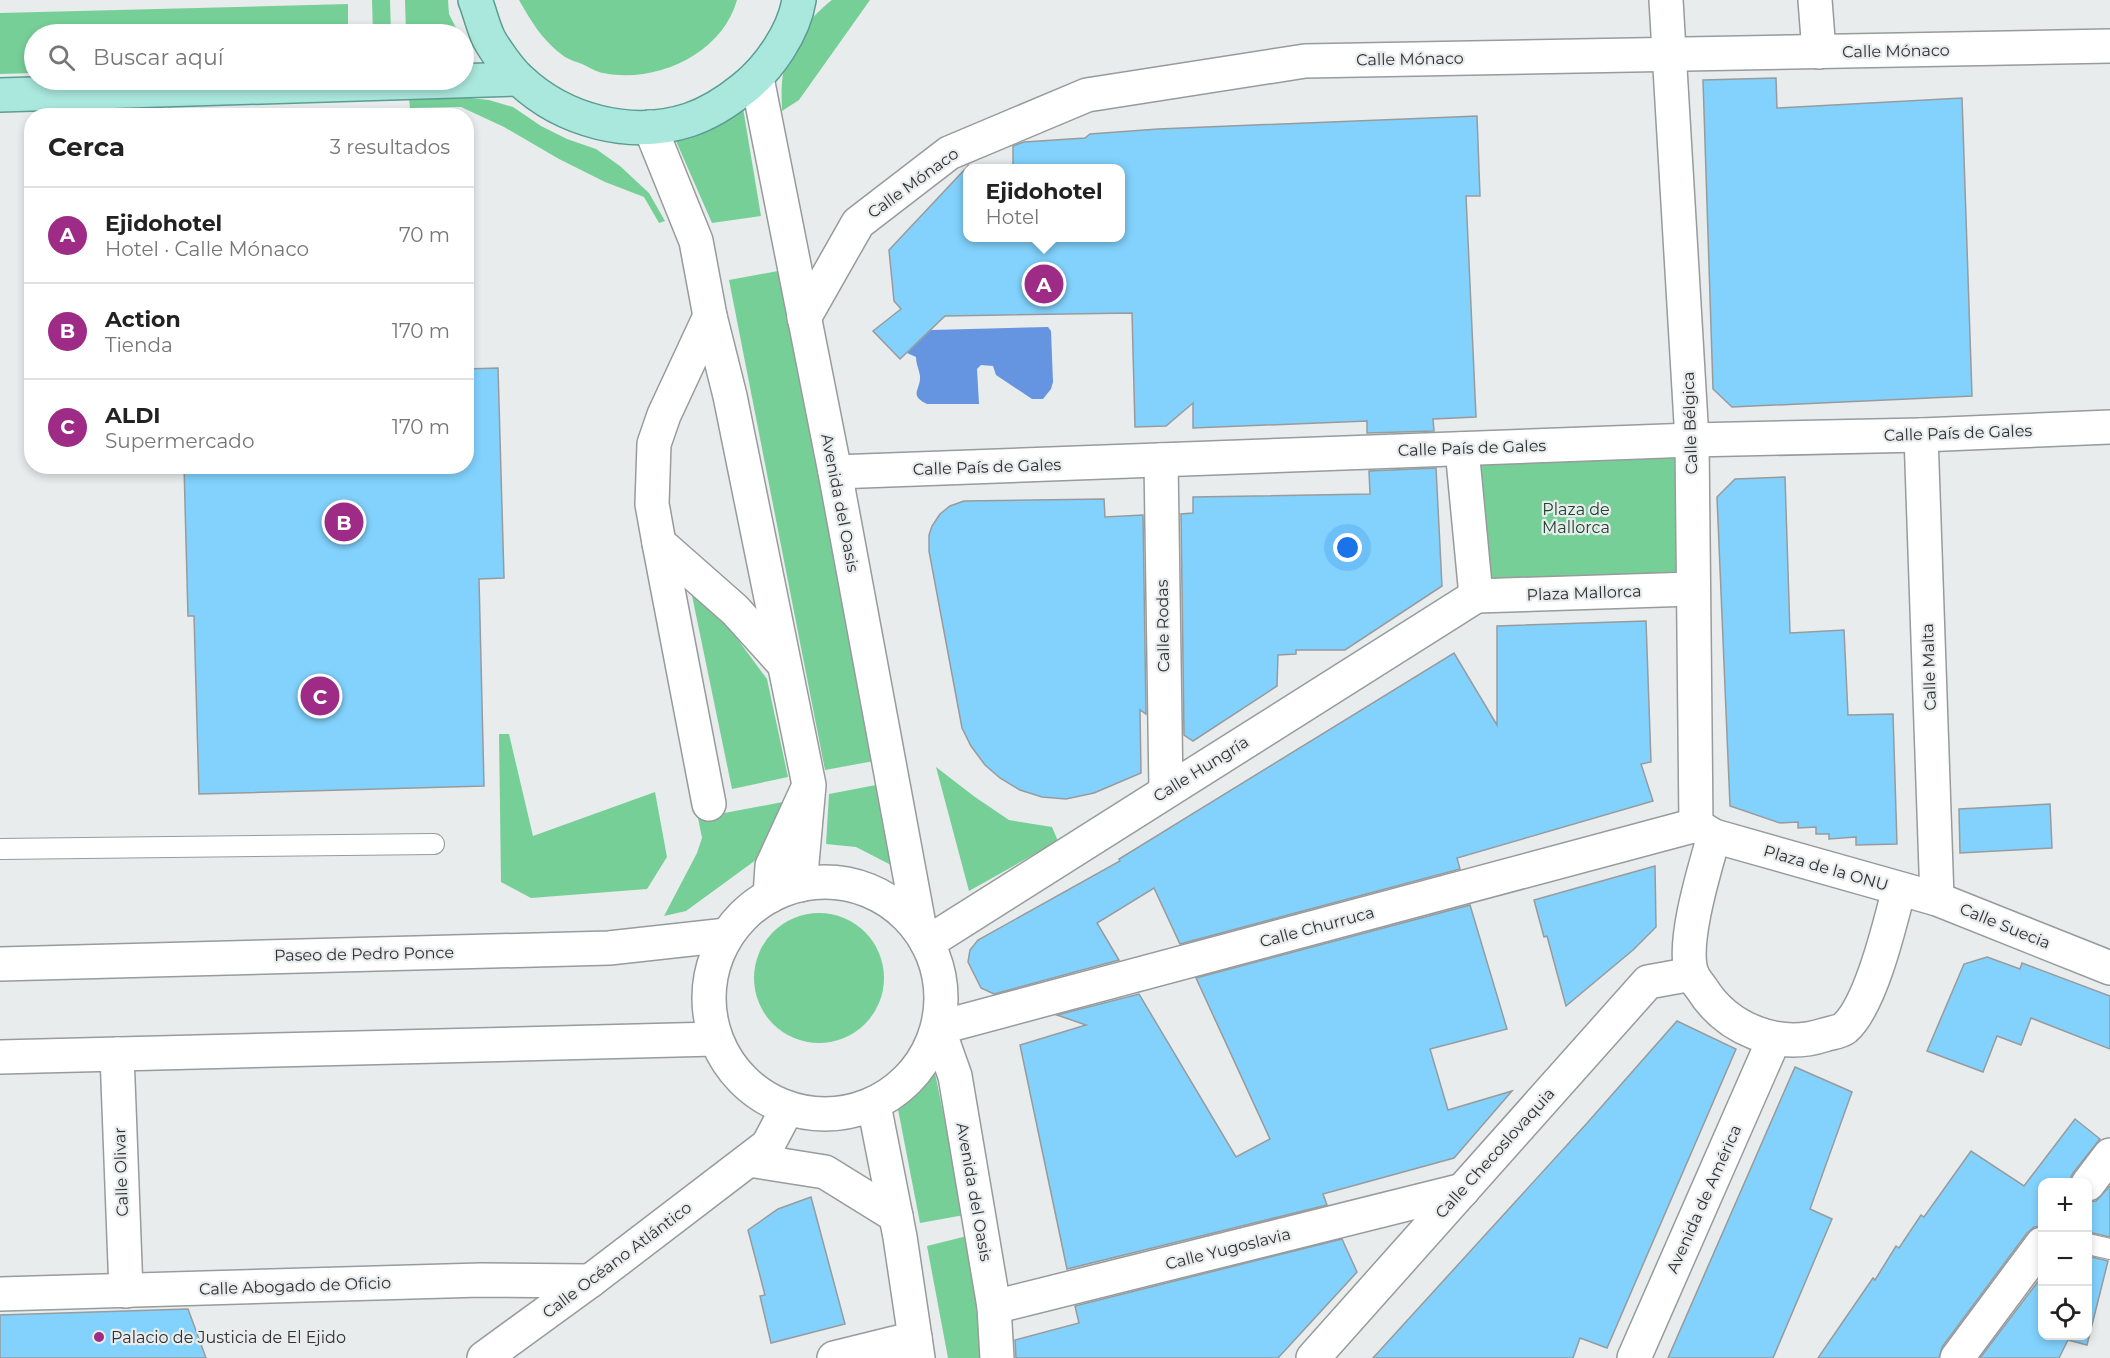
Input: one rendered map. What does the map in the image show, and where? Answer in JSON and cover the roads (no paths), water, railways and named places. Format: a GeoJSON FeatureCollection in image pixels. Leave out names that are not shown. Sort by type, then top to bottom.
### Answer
{"type":"FeatureCollection","features":[{"type":"Feature","properties":{"kind":"main road"},"geometry":{"type":"LineString","coordinates":[[475,0],[489,39],[518,79],[557,107],[593,121],[602,124],[650,127],[689,120],[725,103],[757,78],[782,44],[799,0]]}},
{"type":"Feature","properties":{"kind":"main road"},"geometry":{"type":"LineString","coordinates":[[474,80],[518,79]]}},
{"type":"Feature","properties":{"kind":"main road"},"geometry":{"type":"LineString","coordinates":[[0,94],[138,90]]}},
{"type":"Feature","properties":{"kind":"street","name":"Calle Bélgica"},"geometry":{"type":"LineString","coordinates":[[1666,0],[1692,440],[1692,589],[1705,831]]}},
{"type":"Feature","properties":{"kind":"street"},"geometry":{"type":"LineString","coordinates":[[1815,0],[1819,52]]}},
{"type":"Feature","properties":{"kind":"street","name":"Calle Mónaco"},"geometry":{"type":"LineString","coordinates":[[804,318],[858,223],[949,153],[1087,96],[1305,61],[2110,46]]}},
{"type":"Feature","properties":{"kind":"street","name":"Avenida del Oasis"},"geometry":{"type":"LineString","coordinates":[[757,78],[923,936]]}},
{"type":"Feature","properties":{"kind":"street"},"geometry":{"type":"LineString","coordinates":[[650,127],[696,241],[809,785],[800,885]]}},
{"type":"Feature","properties":{"kind":"street"},"geometry":{"type":"LineString","coordinates":[[709,804],[652,504],[654,444],[664,415],[710,316]]}},
{"type":"Feature","properties":{"kind":"street","name":"Calle País de Gales"},"geometry":{"type":"LineString","coordinates":[[835,472],[1692,440],[2110,428]]}},
{"type":"Feature","properties":{"kind":"street","name":"Calle Malta"},"geometry":{"type":"LineString","coordinates":[[1921,435],[1937,899]]}},
{"type":"Feature","properties":{"kind":"street"},"geometry":{"type":"LineString","coordinates":[[1462,449],[1476,596]]}},
{"type":"Feature","properties":{"kind":"street","name":"Calle Rodas"},"geometry":{"type":"LineString","coordinates":[[1161,460],[1166,791]]}},
{"type":"Feature","properties":{"kind":"street"},"geometry":{"type":"LineString","coordinates":[[659,543],[735,610],[783,663]]}},
{"type":"Feature","properties":{"kind":"street","name":"Plaza Mallorca"},"geometry":{"type":"LineString","coordinates":[[1476,596],[1692,589]]}},
{"type":"Feature","properties":{"kind":"street","name":"Calle Hungría"},"geometry":{"type":"LineString","coordinates":[[923,936],[1166,791],[1476,596]]}},
{"type":"Feature","properties":{"kind":"street"},"geometry":{"type":"LineString","coordinates":[[770,896],[772,866],[809,785]]}},
{"type":"Feature","properties":{"kind":"street","name":"Plaza de la ONU"},"geometry":{"type":"LineString","coordinates":[[1705,831],[1899,889],[1866,998],[1844,1029],[1810,1040],[1774,1040],[1740,1027],[1711,1005],[1692,974],[1689,942],[1701,880],[1705,831]]}},
{"type":"Feature","properties":{"kind":"street","name":"Calle Churruca"},"geometry":{"type":"LineString","coordinates":[[938,1028],[1705,831]]}},
{"type":"Feature","properties":{"kind":"street"},"geometry":{"type":"LineString","coordinates":[[830,879],[866,889],[896,906],[923,936],[936,961],[942,995],[938,1028],[925,1060],[903,1086],[874,1105],[845,1114],[816,1115],[787,1109],[756,1093],[732,1069],[715,1039],[708,1003],[712,968],[727,935],[752,908],[770,896],[800,885],[830,879]]}},
{"type":"Feature","properties":{"kind":"street","name":"Calle Suecia"},"geometry":{"type":"LineString","coordinates":[[1899,889],[1937,899],[2110,968]]}},
{"type":"Feature","properties":{"kind":"street","name":"Paseo de Pedro Ponce"},"geometry":{"type":"LineString","coordinates":[[0,964],[609,948],[727,935]]}},
{"type":"Feature","properties":{"kind":"street","name":"Calle Checoslovaquia"},"geometry":{"type":"LineString","coordinates":[[1313,1358],[1648,982],[1692,974]]}},
{"type":"Feature","properties":{"kind":"street","name":"Avenida del Oasis"},"geometry":{"type":"LineString","coordinates":[[938,1028],[955,1076],[994,1308],[997,1358]]}},
{"type":"Feature","properties":{"kind":"street"},"geometry":{"type":"LineString","coordinates":[[0,1057],[715,1039]]}},
{"type":"Feature","properties":{"kind":"street","name":"Avenida de América"},"geometry":{"type":"LineString","coordinates":[[1634,1358],[1774,1040]]}},
{"type":"Feature","properties":{"kind":"street","name":"Calle Olivar"},"geometry":{"type":"LineString","coordinates":[[117,1054],[126,1291]]}},
{"type":"Feature","properties":{"kind":"street"},"geometry":{"type":"LineString","coordinates":[[834,1358],[916,1348],[896,1216],[874,1105]]}},
{"type":"Feature","properties":{"kind":"street","name":"Calle Océano Atlántico"},"geometry":{"type":"LineString","coordinates":[[484,1358],[590,1281],[768,1145],[787,1109]]}},
{"type":"Feature","properties":{"kind":"street"},"geometry":{"type":"LineString","coordinates":[[2092,1180],[2110,1155]]}},
{"type":"Feature","properties":{"kind":"street"},"geometry":{"type":"LineString","coordinates":[[749,1160],[825,1172],[896,1216]]}},
{"type":"Feature","properties":{"kind":"street","name":"Calle Yugoslavia"},"geometry":{"type":"LineString","coordinates":[[994,1308],[1463,1190]]}},
{"type":"Feature","properties":{"kind":"street"},"geometry":{"type":"LineString","coordinates":[[1957,1358],[2038,1251]]}},
{"type":"Feature","properties":{"kind":"street","name":"Calle Abogado de Oficio"},"geometry":{"type":"LineString","coordinates":[[0,1294],[481,1280],[590,1281]]}},
{"type":"Feature","properties":{"kind":"lane"},"geometry":{"type":"LineString","coordinates":[[0,849],[434,844]]}},
{"type":"Feature","properties":{"kind":"lane"},"geometry":{"type":"LineString","coordinates":[[2092,1245],[2110,1249]]}},
{"type":"Feature","properties":{"kind":"water"},"geometry":{"type":"Polygon","coordinates":[[[1048,327],[1051,331],[1053,382],[1051,389],[1043,399],[1032,399],[996,375],[993,366],[981,365],[977,369],[979,404],[927,404],[918,398],[920,376],[916,357],[907,353],[931,330],[1048,327]]]}},
{"type":"Feature","properties":{"kind":"place","name":"Ejidohotel"},"geometry":{"type":"Point","coordinates":[1044,284]}},
{"type":"Feature","properties":{"kind":"place","name":"Action"},"geometry":{"type":"Point","coordinates":[344,522]}},
{"type":"Feature","properties":{"kind":"place","name":"ALDI"},"geometry":{"type":"Point","coordinates":[320,696]}},
{"type":"Feature","properties":{"kind":"place","name":"Palacio de Justicia de El Ejido"},"geometry":{"type":"Point","coordinates":[99,1337]}},
{"type":"Feature","properties":{"kind":"park label","name":"Plaza de Mallorca"},"geometry":{"type":"Point","coordinates":[1576,518]}}]}
